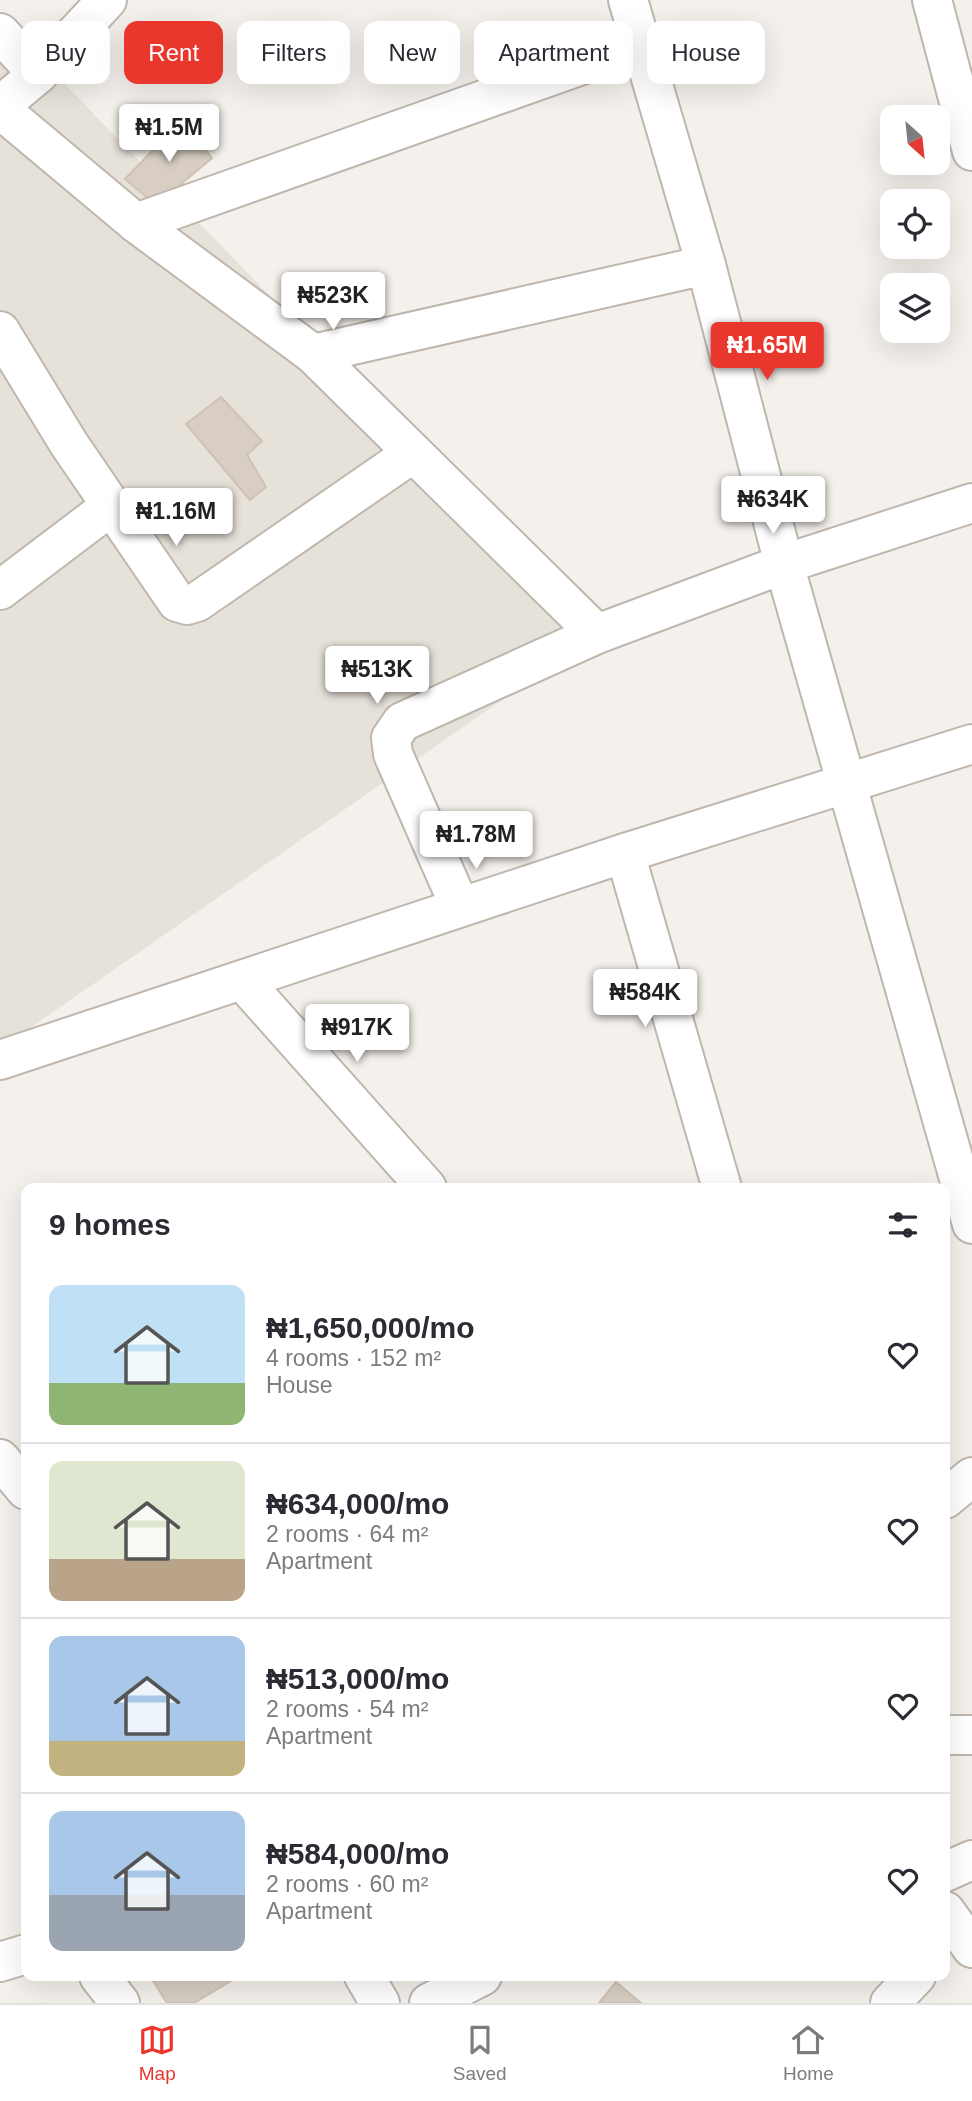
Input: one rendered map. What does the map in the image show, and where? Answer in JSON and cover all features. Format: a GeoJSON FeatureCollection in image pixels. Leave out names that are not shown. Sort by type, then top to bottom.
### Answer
{"type":"FeatureCollection","features":[{"type":"Feature","properties":{"kind":"street"},"geometry":{"type":"LineString","coordinates":[[87,21],[107,0]]}},
{"type":"Feature","properties":{"kind":"street"},"geometry":{"type":"LineString","coordinates":[[628,0],[706,265],[784,564],[972,1224]]}},
{"type":"Feature","properties":{"kind":"street"},"geometry":{"type":"LineString","coordinates":[[932,0],[972,151]]}},
{"type":"Feature","properties":{"kind":"street"},"geometry":{"type":"LineString","coordinates":[[0,33],[21,56]]}},
{"type":"Feature","properties":{"kind":"street"},"geometry":{"type":"LineString","coordinates":[[136,223],[641,44]]}},
{"type":"Feature","properties":{"kind":"street"},"geometry":{"type":"LineString","coordinates":[[26,84],[0,107],[136,223],[313,354],[597,634]]}},
{"type":"Feature","properties":{"kind":"street"},"geometry":{"type":"LineString","coordinates":[[313,354],[706,265]]}},
{"type":"Feature","properties":{"kind":"street"},"geometry":{"type":"LineString","coordinates":[[0,331],[69,444],[111,506],[177,602],[187,605],[197,602],[413,453]]}},
{"type":"Feature","properties":{"kind":"street"},"geometry":{"type":"LineString","coordinates":[[460,907],[393,754],[391,738],[402,722],[597,634],[784,564],[972,503]]}},
{"type":"Feature","properties":{"kind":"street"},"geometry":{"type":"LineString","coordinates":[[0,590],[111,506]]}},
{"type":"Feature","properties":{"kind":"street"},"geometry":{"type":"LineString","coordinates":[[0,1060],[625,853],[972,744]]}},
{"type":"Feature","properties":{"kind":"street"},"geometry":{"type":"LineString","coordinates":[[625,853],[721,1183]]}},
{"type":"Feature","properties":{"kind":"street"},"geometry":{"type":"LineString","coordinates":[[242,980],[423,1183]]}},
{"type":"Feature","properties":{"kind":"street"},"geometry":{"type":"LineString","coordinates":[[0,1460],[21,1484]]}},
{"type":"Feature","properties":{"kind":"street"},"geometry":{"type":"LineString","coordinates":[[950,1495],[972,1476]]}},
{"type":"Feature","properties":{"kind":"street"},"geometry":{"type":"LineString","coordinates":[[950,1735],[972,1735]]}},
{"type":"Feature","properties":{"kind":"street"},"geometry":{"type":"LineString","coordinates":[[950,1870],[972,1860]]}},
{"type":"Feature","properties":{"kind":"street"},"geometry":{"type":"LineString","coordinates":[[0,1962],[21,1956]]}},
{"type":"Feature","properties":{"kind":"street"},"geometry":{"type":"LineString","coordinates":[[103,1981],[120,2003]]}},
{"type":"Feature","properties":{"kind":"street"},"geometry":{"type":"LineString","coordinates":[[367,1981],[380,2003]]}},
{"type":"Feature","properties":{"kind":"street"},"geometry":{"type":"LineString","coordinates":[[429,2003],[472,1981]]}},
{"type":"Feature","properties":{"kind":"street"},"geometry":{"type":"LineString","coordinates":[[890,2003],[911,1981]]}},
{"type":"Feature","properties":{"kind":"shaded area"},"geometry":{"type":"Polygon","coordinates":[[[0,17],[21,39],[21,84],[65,84],[597,634],[0,1049],[0,17]]]}},
{"type":"Feature","properties":{"kind":"building"},"geometry":{"type":"Polygon","coordinates":[[[182,120],[212,158],[156,205],[125,179],[182,120]]]}},
{"type":"Feature","properties":{"kind":"building"},"geometry":{"type":"Polygon","coordinates":[[[221,397],[262,441],[247,455],[266,487],[250,500],[186,424],[221,397]]]}},
{"type":"Feature","properties":{"kind":"building"},"geometry":{"type":"Polygon","coordinates":[[[153,1981],[231,1981],[194,2003],[167,2003],[153,1981]]]}},
{"type":"Feature","properties":{"kind":"building"},"geometry":{"type":"Polygon","coordinates":[[[616,1982],[641,2003],[599,2003],[616,1982]]]}}]}
